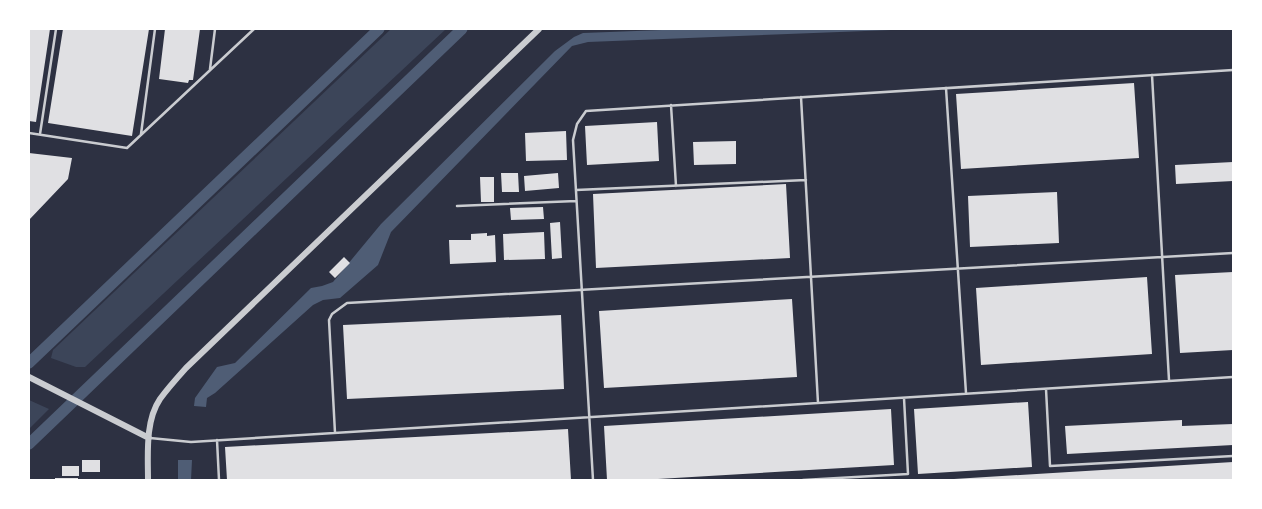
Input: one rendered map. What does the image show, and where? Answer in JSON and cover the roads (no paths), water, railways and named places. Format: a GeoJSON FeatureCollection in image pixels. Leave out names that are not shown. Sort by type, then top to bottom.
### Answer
{"type":"FeatureCollection","features":[{"type":"Feature","properties":{"kind":"street"},"geometry":{"type":"LineString","coordinates":[[148,480],[150,426],[159,400],[186,368],[540,29]]}},
{"type":"Feature","properties":{"kind":"street"},"geometry":{"type":"LineString","coordinates":[[29,377],[149,438]]}},
{"type":"Feature","properties":{"kind":"lane"},"geometry":{"type":"LineString","coordinates":[[40,134],[56,29]]}},
{"type":"Feature","properties":{"kind":"lane"},"geometry":{"type":"LineString","coordinates":[[140,134],[155,29]]}},
{"type":"Feature","properties":{"kind":"lane"},"geometry":{"type":"LineString","coordinates":[[210,70],[216,29]]}},
{"type":"Feature","properties":{"kind":"lane"},"geometry":{"type":"LineString","coordinates":[[29,133],[127,148],[254,29]]}},
{"type":"Feature","properties":{"kind":"lane"},"geometry":{"type":"LineString","coordinates":[[593,480],[573,140],[577,124],[586,111],[1233,70]]}},
{"type":"Feature","properties":{"kind":"lane"},"geometry":{"type":"LineString","coordinates":[[1152,75],[1169,381]]}},
{"type":"Feature","properties":{"kind":"lane"},"geometry":{"type":"LineString","coordinates":[[946,88],[966,394]]}},
{"type":"Feature","properties":{"kind":"lane"},"geometry":{"type":"LineString","coordinates":[[801,97],[818,403]]}},
{"type":"Feature","properties":{"kind":"lane"},"geometry":{"type":"LineString","coordinates":[[671,105],[676,186]]}},
{"type":"Feature","properties":{"kind":"lane"},"geometry":{"type":"LineString","coordinates":[[576,190],[806,180]]}},
{"type":"Feature","properties":{"kind":"lane"},"geometry":{"type":"LineString","coordinates":[[457,206],[576,201]]}},
{"type":"Feature","properties":{"kind":"lane"},"geometry":{"type":"LineString","coordinates":[[335,433],[329,320],[332,314],[347,303],[1233,253]]}},
{"type":"Feature","properties":{"kind":"lane"},"geometry":{"type":"LineString","coordinates":[[149,438],[190,442],[1233,377]]}},
{"type":"Feature","properties":{"kind":"lane"},"geometry":{"type":"LineString","coordinates":[[1046,389],[1050,466],[1233,456]]}},
{"type":"Feature","properties":{"kind":"lane"},"geometry":{"type":"LineString","coordinates":[[803,480],[908,474],[904,398]]}},
{"type":"Feature","properties":{"kind":"lane"},"geometry":{"type":"LineString","coordinates":[[217,440],[219,480]]}},
{"type":"Feature","properties":{"kind":"waterway"},"geometry":{"type":"LineString","coordinates":[[29,363],[379,29]]}},
{"type":"Feature","properties":{"kind":"waterway"},"geometry":{"type":"LineString","coordinates":[[29,444],[462,29]]}}]}
